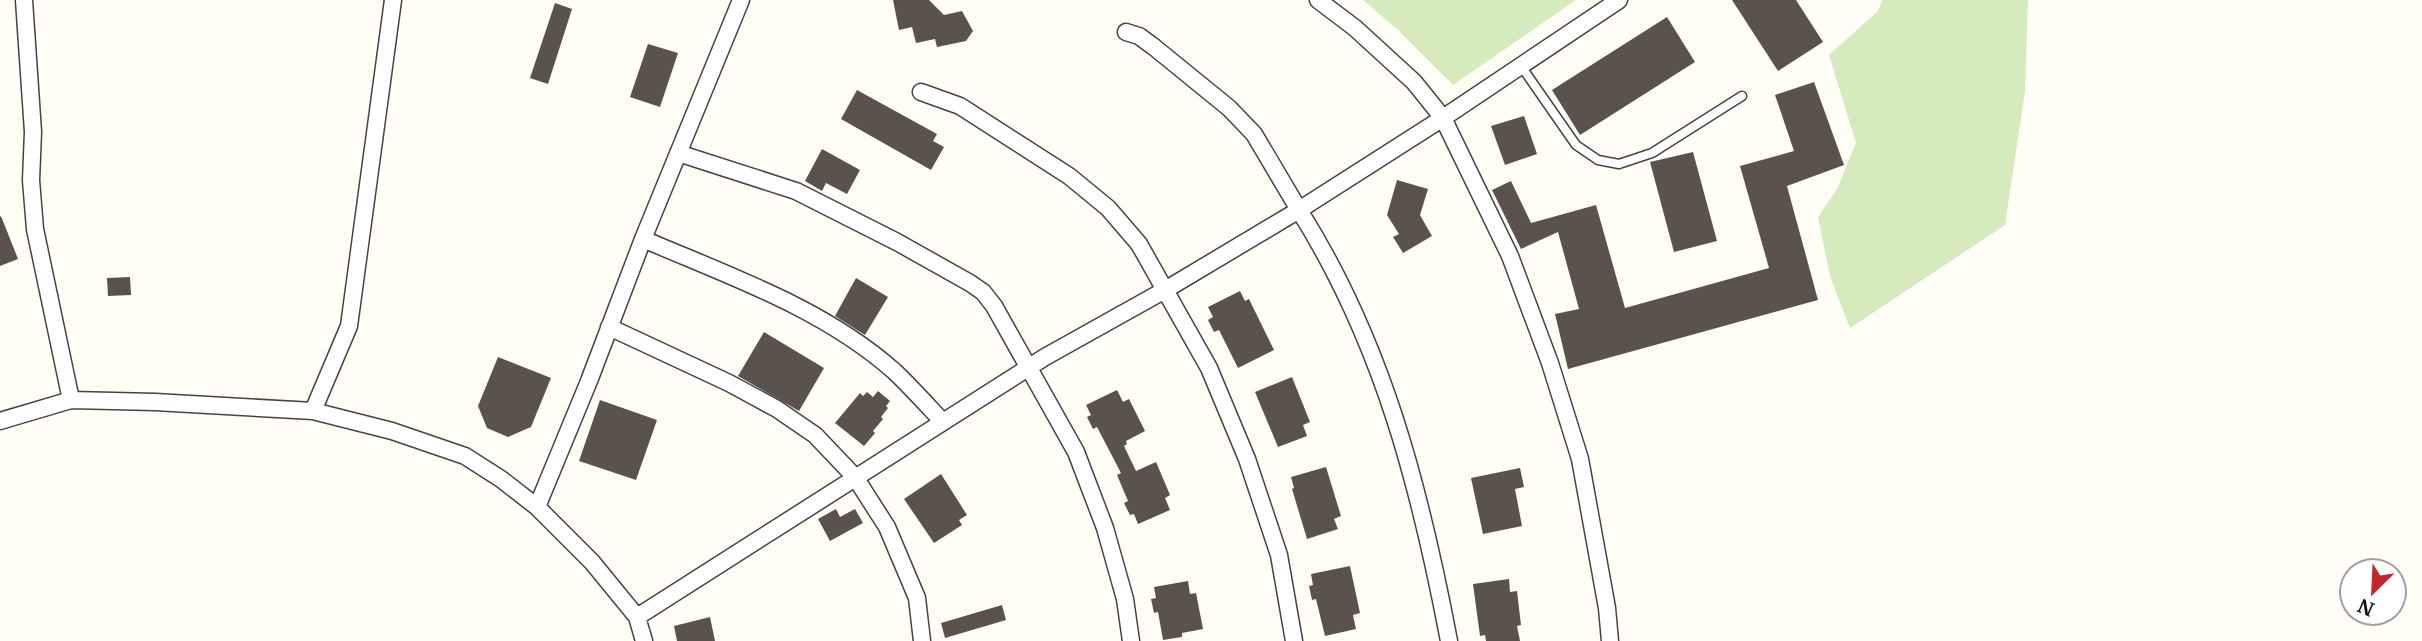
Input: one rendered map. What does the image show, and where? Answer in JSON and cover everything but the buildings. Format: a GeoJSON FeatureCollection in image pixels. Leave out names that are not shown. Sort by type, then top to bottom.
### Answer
{"type":"FeatureCollection","features":[{"type":"Feature","properties":{"kind":"street"},"geometry":{"type":"LineString","coordinates":[[24,0],[33,132],[31,180],[35,229],[71,400]]}},
{"type":"Feature","properties":{"kind":"street"},"geometry":{"type":"LineString","coordinates":[[313,411],[349,326],[393,0]]}},
{"type":"Feature","properties":{"kind":"street"},"geometry":{"type":"LineString","coordinates":[[537,507],[741,0]]}},
{"type":"Feature","properties":{"kind":"street"},"geometry":{"type":"LineString","coordinates":[[1318,0],[1355,28],[1414,82],[1443,118],[1510,256],[1580,459],[1610,641]]}},
{"type":"Feature","properties":{"kind":"street"},"geometry":{"type":"LineString","coordinates":[[637,617],[1028,368],[1299,210],[1619,0]]}},
{"type":"Feature","properties":{"kind":"street"},"geometry":{"type":"LineString","coordinates":[[1126,32],[1139,36],[1229,108],[1254,134],[1321,245],[1362,330],[1408,456],[1430,544],[1449,641]]}},
{"type":"Feature","properties":{"kind":"street"},"geometry":{"type":"LineString","coordinates":[[921,92],[960,106],[1069,176],[1115,217],[1139,244],[1209,368],[1247,459],[1279,555],[1294,641]]}},
{"type":"Feature","properties":{"kind":"street"},"geometry":{"type":"LineString","coordinates":[[678,153],[796,191],[897,242],[983,292],[994,306],[1076,452],[1105,528],[1125,598],[1132,641]]}},
{"type":"Feature","properties":{"kind":"street"},"geometry":{"type":"LineString","coordinates":[[643,239],[783,299],[841,332],[893,371],[943,422]]}},
{"type":"Feature","properties":{"kind":"street"},"geometry":{"type":"LineString","coordinates":[[609,327],[729,383],[777,409],[815,435],[855,477],[887,527],[917,597],[922,641]]}},
{"type":"Feature","properties":{"kind":"street"},"geometry":{"type":"LineString","coordinates":[[0,421],[71,400],[313,411],[392,431],[465,456],[537,507],[592,562],[637,617],[644,641]]}},
{"type":"Feature","properties":{"kind":"lane"},"geometry":{"type":"LineString","coordinates":[[1521,66],[1576,145],[1598,160],[1619,164],[1652,153],[1742,96]]}},
{"type":"Feature","properties":{"kind":"green space"},"geometry":{"type":"Polygon","coordinates":[[[1363,0],[1576,0],[1453,85],[1398,30],[1363,0]]]}},
{"type":"Feature","properties":{"kind":"green space"},"geometry":{"type":"Polygon","coordinates":[[[1882,0],[2028,0],[2025,91],[2005,225],[1850,328],[1830,276],[1818,217],[1837,189],[1856,143],[1829,55],[1878,11],[1882,0]]]}}]}
